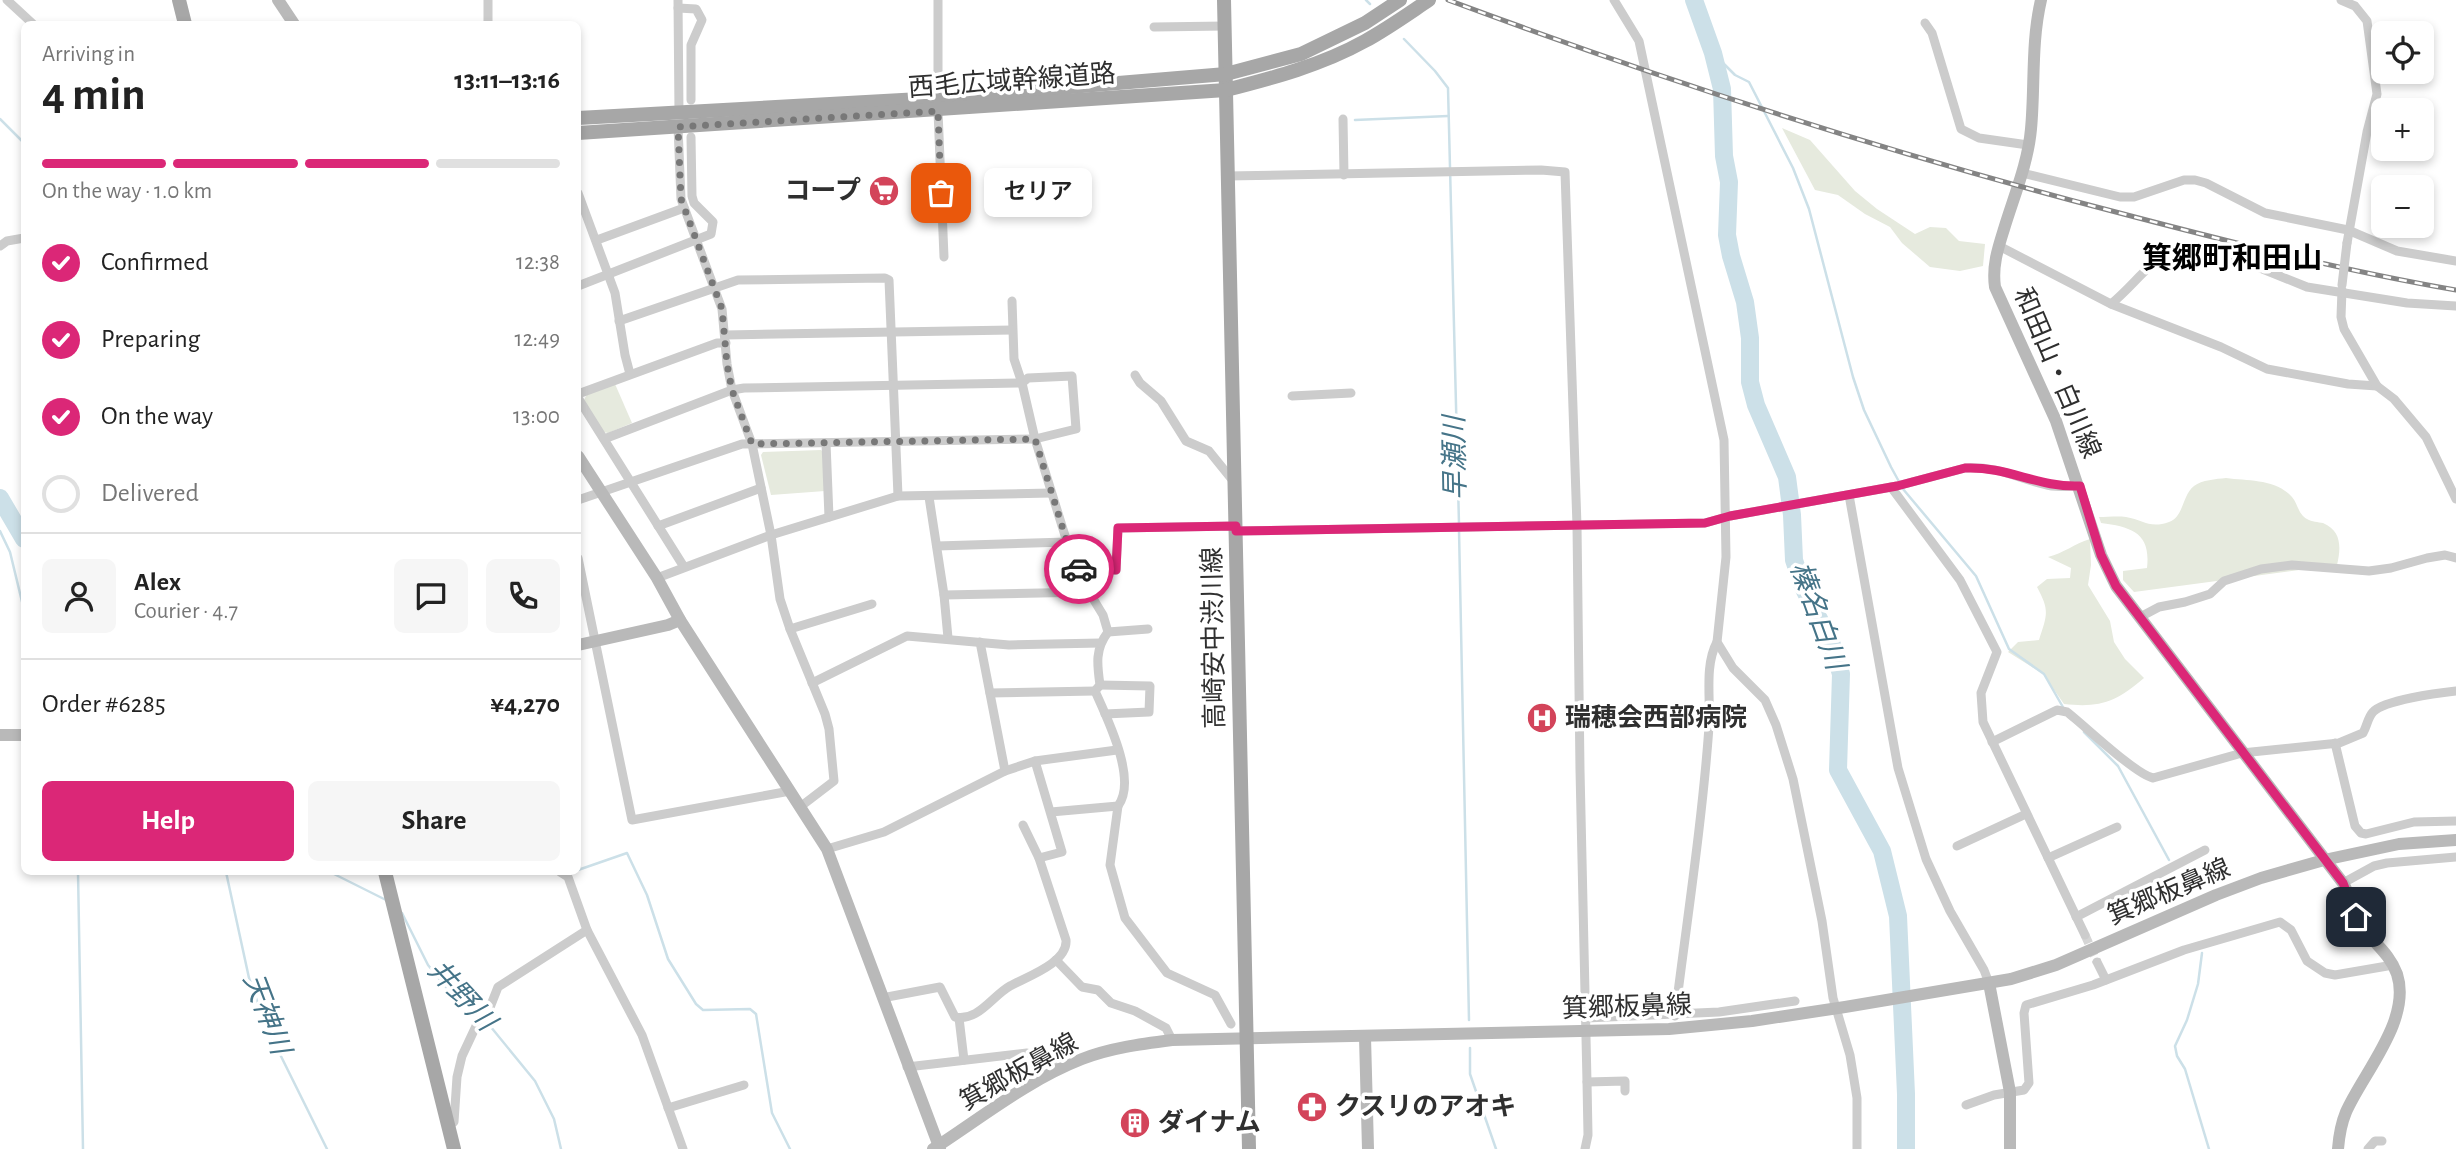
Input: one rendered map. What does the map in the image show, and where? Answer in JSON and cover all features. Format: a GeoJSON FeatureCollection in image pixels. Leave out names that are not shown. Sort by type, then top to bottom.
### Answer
{"type":"FeatureCollection","features":[{"type":"Feature","properties":{"kind":"main road"},"geometry":{"type":"LineString","coordinates":[[179,0],[184,21]]}},
{"type":"Feature","properties":{"kind":"main road","name":"高崎安中渋川線"},"geometry":{"type":"LineString","coordinates":[[1224,0],[1250,1149]]}},
{"type":"Feature","properties":{"kind":"main road","name":"西毛広域幹線道路"},"geometry":{"type":"LineString","coordinates":[[581,133],[678,120],[1226,90],[1323,61],[1365,41],[1429,0]]}},
{"type":"Feature","properties":{"kind":"main road","name":"西毛広域幹線道路"},"geometry":{"type":"LineString","coordinates":[[938,104],[1245,71],[1301,54],[1339,37],[1392,2]]}},
{"type":"Feature","properties":{"kind":"main road","name":"西毛広域幹線道路"},"geometry":{"type":"LineString","coordinates":[[581,118],[678,120]]}},
{"type":"Feature","properties":{"kind":"main road"},"geometry":{"type":"LineString","coordinates":[[386,875],[454,1149]]}},
{"type":"Feature","properties":{"kind":"street"},"geometry":{"type":"LineString","coordinates":[[7,0],[30,21]]}},
{"type":"Feature","properties":{"kind":"street"},"geometry":{"type":"LineString","coordinates":[[278,0],[292,21]]}},
{"type":"Feature","properties":{"kind":"street"},"geometry":{"type":"LineString","coordinates":[[488,0],[488,21]]}},
{"type":"Feature","properties":{"kind":"street"},"geometry":{"type":"LineString","coordinates":[[938,0],[938,104],[944,257]]}},
{"type":"Feature","properties":{"kind":"street"},"geometry":{"type":"LineString","coordinates":[[1614,0],[1639,41],[1649,81],[1721,421],[1726,466],[1726,556],[1717,642],[1713,650],[1710,673],[1709,727],[1675,1016]]}},
{"type":"Feature","properties":{"kind":"street","name":"和田山・白川線"},"geometry":{"type":"LineString","coordinates":[[2042,0],[2033,54],[2032,116],[2028,145],[1999,246],[1993,275],[1995,287],[2056,421],[2107,568],[2116,586],[2142,616],[2324,860]]}},
{"type":"Feature","properties":{"kind":"street"},"geometry":{"type":"LineString","coordinates":[[2341,0],[2355,6],[2367,21],[2377,94],[2348,230],[2341,317],[2344,329],[2377,386],[2394,399],[2436,453],[2456,499]]}},
{"type":"Feature","properties":{"kind":"street"},"geometry":{"type":"LineString","coordinates":[[691,100],[691,45],[702,20],[696,9],[678,4],[679,188],[695,242],[716,287],[722,309],[732,390],[752,444],[771,535],[780,599],[827,722],[835,774],[834,782],[800,807]]}},
{"type":"Feature","properties":{"kind":"street"},"geometry":{"type":"LineString","coordinates":[[1925,23],[1932,33],[1961,129],[1979,138],[2028,145]]}},
{"type":"Feature","properties":{"kind":"street"},"geometry":{"type":"LineString","coordinates":[[1154,27],[1225,26]]}},
{"type":"Feature","properties":{"kind":"street"},"geometry":{"type":"LineString","coordinates":[[1343,119],[1344,175]]}},
{"type":"Feature","properties":{"kind":"street"},"geometry":{"type":"LineString","coordinates":[[581,285],[711,234],[714,226],[710,218],[694,203],[692,196],[691,136]]}},
{"type":"Feature","properties":{"kind":"street"},"geometry":{"type":"LineString","coordinates":[[1227,176],[1541,170],[1565,172],[1577,526],[1588,1147]]}},
{"type":"Feature","properties":{"kind":"street"},"geometry":{"type":"LineString","coordinates":[[2022,173],[2120,197],[2134,197],[2184,180],[2195,180],[2273,215],[2348,230],[2397,251],[2456,261]]}},
{"type":"Feature","properties":{"kind":"street"},"geometry":{"type":"LineString","coordinates":[[581,200],[615,293],[630,374]]}},
{"type":"Feature","properties":{"kind":"street"},"geometry":{"type":"LineString","coordinates":[[597,240],[684,208]]}},
{"type":"Feature","properties":{"kind":"street"},"geometry":{"type":"LineString","coordinates":[[0,246],[7,241],[21,239]]}},
{"type":"Feature","properties":{"kind":"street"},"geometry":{"type":"LineString","coordinates":[[1999,246],[2111,304],[2221,347],[2267,369],[2348,384],[2377,386]]}},
{"type":"Feature","properties":{"kind":"street"},"geometry":{"type":"LineString","coordinates":[[2111,304],[2162,255],[2197,246],[2213,249],[2307,286],[2342,289],[2407,303],[2456,306]]}},
{"type":"Feature","properties":{"kind":"street"},"geometry":{"type":"LineString","coordinates":[[619,321],[716,287],[748,279],[886,278],[891,285],[898,496]]}},
{"type":"Feature","properties":{"kind":"street"},"geometry":{"type":"LineString","coordinates":[[1012,301],[1014,359],[1035,439],[1067,542],[1089,592],[1103,615],[1108,632]]}},
{"type":"Feature","properties":{"kind":"street"},"geometry":{"type":"LineString","coordinates":[[581,395],[726,339],[892,331],[1012,330]]}},
{"type":"Feature","properties":{"kind":"street"},"geometry":{"type":"LineString","coordinates":[[1135,375],[1140,383],[1161,401],[1186,441],[1209,451],[1235,484]]}},
{"type":"Feature","properties":{"kind":"street"},"geometry":{"type":"LineString","coordinates":[[581,499],[742,444],[1035,439],[1076,429],[1072,376],[1028,378],[1022,383],[744,388],[732,390],[604,439]]}},
{"type":"Feature","properties":{"kind":"street"},"geometry":{"type":"LineString","coordinates":[[1292,396],[1351,393]]}},
{"type":"Feature","properties":{"kind":"street"},"geometry":{"type":"LineString","coordinates":[[581,401],[684,567]]}},
{"type":"Feature","properties":{"kind":"street"},"geometry":{"type":"LineString","coordinates":[[826,443],[829,517]]}},
{"type":"Feature","properties":{"kind":"street"},"geometry":{"type":"LineString","coordinates":[[581,461],[827,849],[937,1148]]}},
{"type":"Feature","properties":{"kind":"street"},"geometry":{"type":"LineString","coordinates":[[1080,570],[1116,570],[1118,528],[1705,523],[1976,467],[2008,471],[2051,486],[2080,486]]}},
{"type":"Feature","properties":{"kind":"street"},"geometry":{"type":"LineString","coordinates":[[1898,485],[1960,580],[1997,652],[1980,700],[1983,722],[2085,935]]}},
{"type":"Feature","properties":{"kind":"street"},"geometry":{"type":"LineString","coordinates":[[658,526],[761,488]]}},
{"type":"Feature","properties":{"kind":"street"},"geometry":{"type":"LineString","coordinates":[[657,578],[771,535],[898,496],[1051,493]]}},
{"type":"Feature","properties":{"kind":"street"},"geometry":{"type":"LineString","coordinates":[[1845,496],[1898,768],[1926,859],[1950,911],[1989,983],[2010,1092],[2010,1149]]}},
{"type":"Feature","properties":{"kind":"street"},"geometry":{"type":"LineString","coordinates":[[929,497],[948,638]]}},
{"type":"Feature","properties":{"kind":"street"},"geometry":{"type":"LineString","coordinates":[[937,546],[1067,542]]}},
{"type":"Feature","properties":{"kind":"street"},"geometry":{"type":"LineString","coordinates":[[2142,616],[2160,607],[2210,594],[2224,581],[2261,569],[2292,565],[2369,571],[2445,555],[2456,558]]}},
{"type":"Feature","properties":{"kind":"street"},"geometry":{"type":"LineString","coordinates":[[581,571],[632,820],[790,791]]}},
{"type":"Feature","properties":{"kind":"street"},"geometry":{"type":"LineString","coordinates":[[944,595],[1089,592]]}},
{"type":"Feature","properties":{"kind":"street"},"geometry":{"type":"LineString","coordinates":[[790,629],[872,604]]}},
{"type":"Feature","properties":{"kind":"street"},"geometry":{"type":"LineString","coordinates":[[581,645],[680,620]]}},
{"type":"Feature","properties":{"kind":"street"},"geometry":{"type":"LineString","coordinates":[[1149,629],[1108,632],[1100,643],[1097,660],[1097,688],[1124,773],[1124,799],[1118,806],[1110,865],[1125,918],[1167,972],[1215,995],[1231,1024]]}},
{"type":"Feature","properties":{"kind":"street"},"geometry":{"type":"LineString","coordinates":[[812,683],[907,636],[1009,645],[1100,643]]}},
{"type":"Feature","properties":{"kind":"street"},"geometry":{"type":"LineString","coordinates":[[980,642],[1005,771]]}},
{"type":"Feature","properties":{"kind":"street"},"geometry":{"type":"LineString","coordinates":[[1717,642],[1733,668],[1765,700],[1784,748],[1850,1055],[1857,1098],[1857,1149]]}},
{"type":"Feature","properties":{"kind":"street"},"geometry":{"type":"LineString","coordinates":[[990,693],[1150,686],[1149,712],[1105,714]]}},
{"type":"Feature","properties":{"kind":"street"},"geometry":{"type":"LineString","coordinates":[[1992,741],[2057,710],[2067,712],[2148,777],[2165,775],[2242,753],[2335,743],[2363,733],[2370,715],[2380,706],[2429,694],[2456,691]]}},
{"type":"Feature","properties":{"kind":"street"},"geometry":{"type":"LineString","coordinates":[[0,735],[21,735]]}},
{"type":"Feature","properties":{"kind":"street"},"geometry":{"type":"LineString","coordinates":[[2335,743],[2355,826],[2361,833],[2414,822],[2456,821]]}},
{"type":"Feature","properties":{"kind":"street"},"geometry":{"type":"LineString","coordinates":[[827,849],[884,832],[1005,771],[1035,761],[1117,750]]}},
{"type":"Feature","properties":{"kind":"street"},"geometry":{"type":"LineString","coordinates":[[1035,761],[1062,852],[1039,858]]}},
{"type":"Feature","properties":{"kind":"street"},"geometry":{"type":"LineString","coordinates":[[1051,812],[1118,806]]}},
{"type":"Feature","properties":{"kind":"street"},"geometry":{"type":"LineString","coordinates":[[1957,846],[2026,814]]}},
{"type":"Feature","properties":{"kind":"street"},"geometry":{"type":"LineString","coordinates":[[882,998],[940,987],[955,1017],[959,1018],[978,1012],[1009,986],[1056,960],[1066,947],[1066,940],[1039,858],[1023,825]]}},
{"type":"Feature","properties":{"kind":"street"},"geometry":{"type":"LineString","coordinates":[[2048,858],[2117,827]]}},
{"type":"Feature","properties":{"kind":"street","name":"箕郷板鼻線"},"geometry":{"type":"LineString","coordinates":[[937,1148],[1059,1070],[1103,1052],[1133,1045],[1172,1040],[1365,1037],[1587,1025],[1709,1026],[1840,1008],[2011,979],[2056,965],[2234,888],[2324,860],[2399,844],[2456,840]]}},
{"type":"Feature","properties":{"kind":"street"},"geometry":{"type":"LineString","coordinates":[[2076,917],[2205,849]]}},
{"type":"Feature","properties":{"kind":"street"},"geometry":{"type":"LineString","coordinates":[[2343,883],[2374,866],[2387,863],[2456,857]]}},
{"type":"Feature","properties":{"kind":"street"},"geometry":{"type":"LineString","coordinates":[[2324,860],[2343,883],[2362,927],[2385,952],[2399,983],[2392,1027],[2346,1111],[2338,1149]]}},
{"type":"Feature","properties":{"kind":"street"},"geometry":{"type":"LineString","coordinates":[[565,875],[568,877],[587,930],[642,1035],[683,1149]]}},
{"type":"Feature","properties":{"kind":"street"},"geometry":{"type":"LineString","coordinates":[[1966,1105],[1994,1095],[2024,1090],[2029,1083],[2024,1013],[2026,1006],[2106,980],[2184,950],[2280,922],[2291,930],[2307,961],[2325,973],[2335,975],[2393,965]]}},
{"type":"Feature","properties":{"kind":"street"},"geometry":{"type":"LineString","coordinates":[[447,1126],[454,1122],[459,1066],[467,1042],[477,1024],[487,1014],[498,987],[587,930]]}},
{"type":"Feature","properties":{"kind":"street"},"geometry":{"type":"LineString","coordinates":[[1056,960],[1082,987],[1098,990],[1111,1003],[1135,1011],[1166,1028],[1172,1040]]}},
{"type":"Feature","properties":{"kind":"street"},"geometry":{"type":"LineString","coordinates":[[2097,962],[2106,980]]}},
{"type":"Feature","properties":{"kind":"street"},"geometry":{"type":"LineString","coordinates":[[1587,1025],[1731,1011],[1795,1000]]}},
{"type":"Feature","properties":{"kind":"street"},"geometry":{"type":"LineString","coordinates":[[959,1018],[964,1060]]}},
{"type":"Feature","properties":{"kind":"street"},"geometry":{"type":"LineString","coordinates":[[1365,1037],[1368,1149]]}},
{"type":"Feature","properties":{"kind":"street"},"geometry":{"type":"LineString","coordinates":[[907,1066],[1027,1053],[1043,1057],[1059,1070]]}},
{"type":"Feature","properties":{"kind":"street"},"geometry":{"type":"LineString","coordinates":[[1587,1082],[1625,1081],[1625,1091]]}},
{"type":"Feature","properties":{"kind":"street"},"geometry":{"type":"LineString","coordinates":[[668,1108],[744,1085]]}},
{"type":"Feature","properties":{"kind":"street"},"geometry":{"type":"LineString","coordinates":[[2368,1149],[2375,1141],[2382,1141]]}},
{"type":"Feature","properties":{"kind":"shaded area"},"geometry":{"type":"Polygon","coordinates":[[[1782,128],[1810,140],[1855,191],[1915,234],[1930,227],[1946,228],[1959,241],[1985,244],[1983,266],[1960,271],[1930,267],[1902,243],[1890,227],[1838,195],[1815,190],[1782,128]]]}},
{"type":"Feature","properties":{"kind":"shaded area"},"geometry":{"type":"Polygon","coordinates":[[[615,384],[632,423],[608,433],[603,432],[584,400],[587,394],[615,384]]]}},
{"type":"Feature","properties":{"kind":"shaded area"},"geometry":{"type":"Polygon","coordinates":[[[821,450],[824,453],[825,491],[771,495],[761,455],[763,452],[821,450]]]}},
{"type":"Feature","properties":{"kind":"shaded area"},"geometry":{"type":"Polygon","coordinates":[[[2226,478],[2262,482],[2286,491],[2304,517],[2329,526],[2337,535],[2337,565],[2134,592],[2123,580],[2123,571],[2147,568],[2146,547],[2137,534],[2122,527],[2101,523],[2099,517],[2126,517],[2152,524],[2169,522],[2178,516],[2194,486],[2205,481],[2226,478]]]}},
{"type":"Feature","properties":{"kind":"shaded area"},"geometry":{"type":"Polygon","coordinates":[[[2090,539],[2091,565],[2088,585],[2110,621],[2114,642],[2125,659],[2144,678],[2125,693],[2107,702],[2088,705],[2064,704],[2043,674],[2008,652],[2018,642],[2039,640],[2046,613],[2037,587],[2047,579],[2070,578],[2071,568],[2048,557],[2090,539]]]}},
{"type":"Feature","properties":{"kind":"waterway","name":"早瀬川"},"geometry":{"type":"LineString","coordinates":[[1366,0],[1370,4]]}},
{"type":"Feature","properties":{"kind":"waterway","name":"榛名白川"},"geometry":{"type":"LineString","coordinates":[[1694,0],[1713,53],[1722,89],[1724,156],[1729,182],[1727,235],[1745,302],[1750,338],[1750,382],[1756,405],[1787,477],[1794,560],[1803,587],[1832,645],[1841,674],[1838,770],[1882,851],[1898,916],[1906,1149]]}},
{"type":"Feature","properties":{"kind":"waterway","name":"早瀬川"},"geometry":{"type":"LineString","coordinates":[[1404,39],[1448,88],[1459,524]]}},
{"type":"Feature","properties":{"kind":"waterway"},"geometry":{"type":"LineString","coordinates":[[1713,53],[1735,75],[1749,82],[1793,168],[1809,209],[1853,377],[1864,410],[1891,467],[1903,489],[1976,576],[2009,649],[2044,674],[2064,709]]}},
{"type":"Feature","properties":{"kind":"waterway"},"geometry":{"type":"LineString","coordinates":[[1355,120],[1448,116]]}},
{"type":"Feature","properties":{"kind":"waterway"},"geometry":{"type":"LineString","coordinates":[[0,119],[21,140]]}},
{"type":"Feature","properties":{"kind":"waterway","name":"井野川"},"geometry":{"type":"LineString","coordinates":[[0,498],[21,534]]}},
{"type":"Feature","properties":{"kind":"waterway","name":"早瀬川"},"geometry":{"type":"LineString","coordinates":[[1459,530],[1469,1020]]}},
{"type":"Feature","properties":{"kind":"waterway"},"geometry":{"type":"LineString","coordinates":[[0,531],[10,552],[21,598]]}},
{"type":"Feature","properties":{"kind":"waterway"},"geometry":{"type":"LineString","coordinates":[[2084,732],[2118,766],[2169,860]]}},
{"type":"Feature","properties":{"kind":"waterway"},"geometry":{"type":"LineString","coordinates":[[581,869],[627,853],[647,895],[668,959],[696,1004],[703,1010],[750,1009],[756,1014],[772,1113],[790,1149]]}},
{"type":"Feature","properties":{"kind":"waterway"},"geometry":{"type":"LineString","coordinates":[[78,875],[83,1149]]}},
{"type":"Feature","properties":{"kind":"waterway","name":"天神川"},"geometry":{"type":"LineString","coordinates":[[227,875],[249,978],[265,1024],[327,1149]]}},
{"type":"Feature","properties":{"kind":"waterway","name":"井野川"},"geometry":{"type":"LineString","coordinates":[[336,875],[386,900]]}},
{"type":"Feature","properties":{"kind":"waterway","name":"井野川"},"geometry":{"type":"LineString","coordinates":[[402,913],[428,965],[450,992],[481,1017]]}},
{"type":"Feature","properties":{"kind":"waterway"},"geometry":{"type":"LineString","coordinates":[[2202,953],[2198,984],[2187,1020],[2175,1046],[2177,1056],[2185,1069],[2209,1149]]}},
{"type":"Feature","properties":{"kind":"waterway","name":"井野川"},"geometry":{"type":"LineString","coordinates":[[486,1021],[535,1081],[554,1119],[561,1149]]}},
{"type":"Feature","properties":{"kind":"waterway","name":"早瀬川"},"geometry":{"type":"LineString","coordinates":[[1470,1048],[1470,1074],[1496,1149]]}},
{"type":"Feature","properties":{"kind":"tunnel"},"geometry":{"type":"LineString","coordinates":[[2085,935],[2097,962]]}},
{"type":"Feature","properties":{"kind":"railway"},"geometry":{"type":"LineString","coordinates":[[1448,0],[1694,87],[1944,165],[2240,244],[2456,290]]}},
{"type":"Feature","properties":{"kind":"way so far"},"geometry":{"type":"LineString","coordinates":[[941,193],[938,111],[678,127],[681,199],[695,242],[716,287],[725,326],[727,364],[732,390],[752,444],[1035,439],[1067,542],[1079,569]]}},
{"type":"Feature","properties":{"kind":"place","name":"コープ"},"geometry":{"type":"Point","coordinates":[884,191]}},
{"type":"Feature","properties":{"kind":"place","name":"セリア"},"geometry":{"type":"Point","coordinates":[941,193]}},
{"type":"Feature","properties":{"kind":"place","name":"瑞穂会西部病院"},"geometry":{"type":"Point","coordinates":[1542,718]}},
{"type":"Feature","properties":{"kind":"place","name":"クスリのアオキ"},"geometry":{"type":"Point","coordinates":[1312,1107]}},
{"type":"Feature","properties":{"kind":"place","name":"ダイナム"},"geometry":{"type":"Point","coordinates":[1135,1123]}},
{"type":"Feature","properties":{"kind":"district","name":"箕郷町和田山"},"geometry":{"type":"Point","coordinates":[2232,259]}},
{"type":"Feature","properties":{"kind":"route"},"geometry":{"type":"LineString","coordinates":[[1079,569],[1116,570],[1118,528],[1236,526],[1236,531],[1705,523],[1730,516],[1897,486],[1976,467],[2008,471],[2051,486],[2080,486],[2101,555],[2116,586],[2142,616],[2242,753],[2343,883],[2356,917]]}}]}
